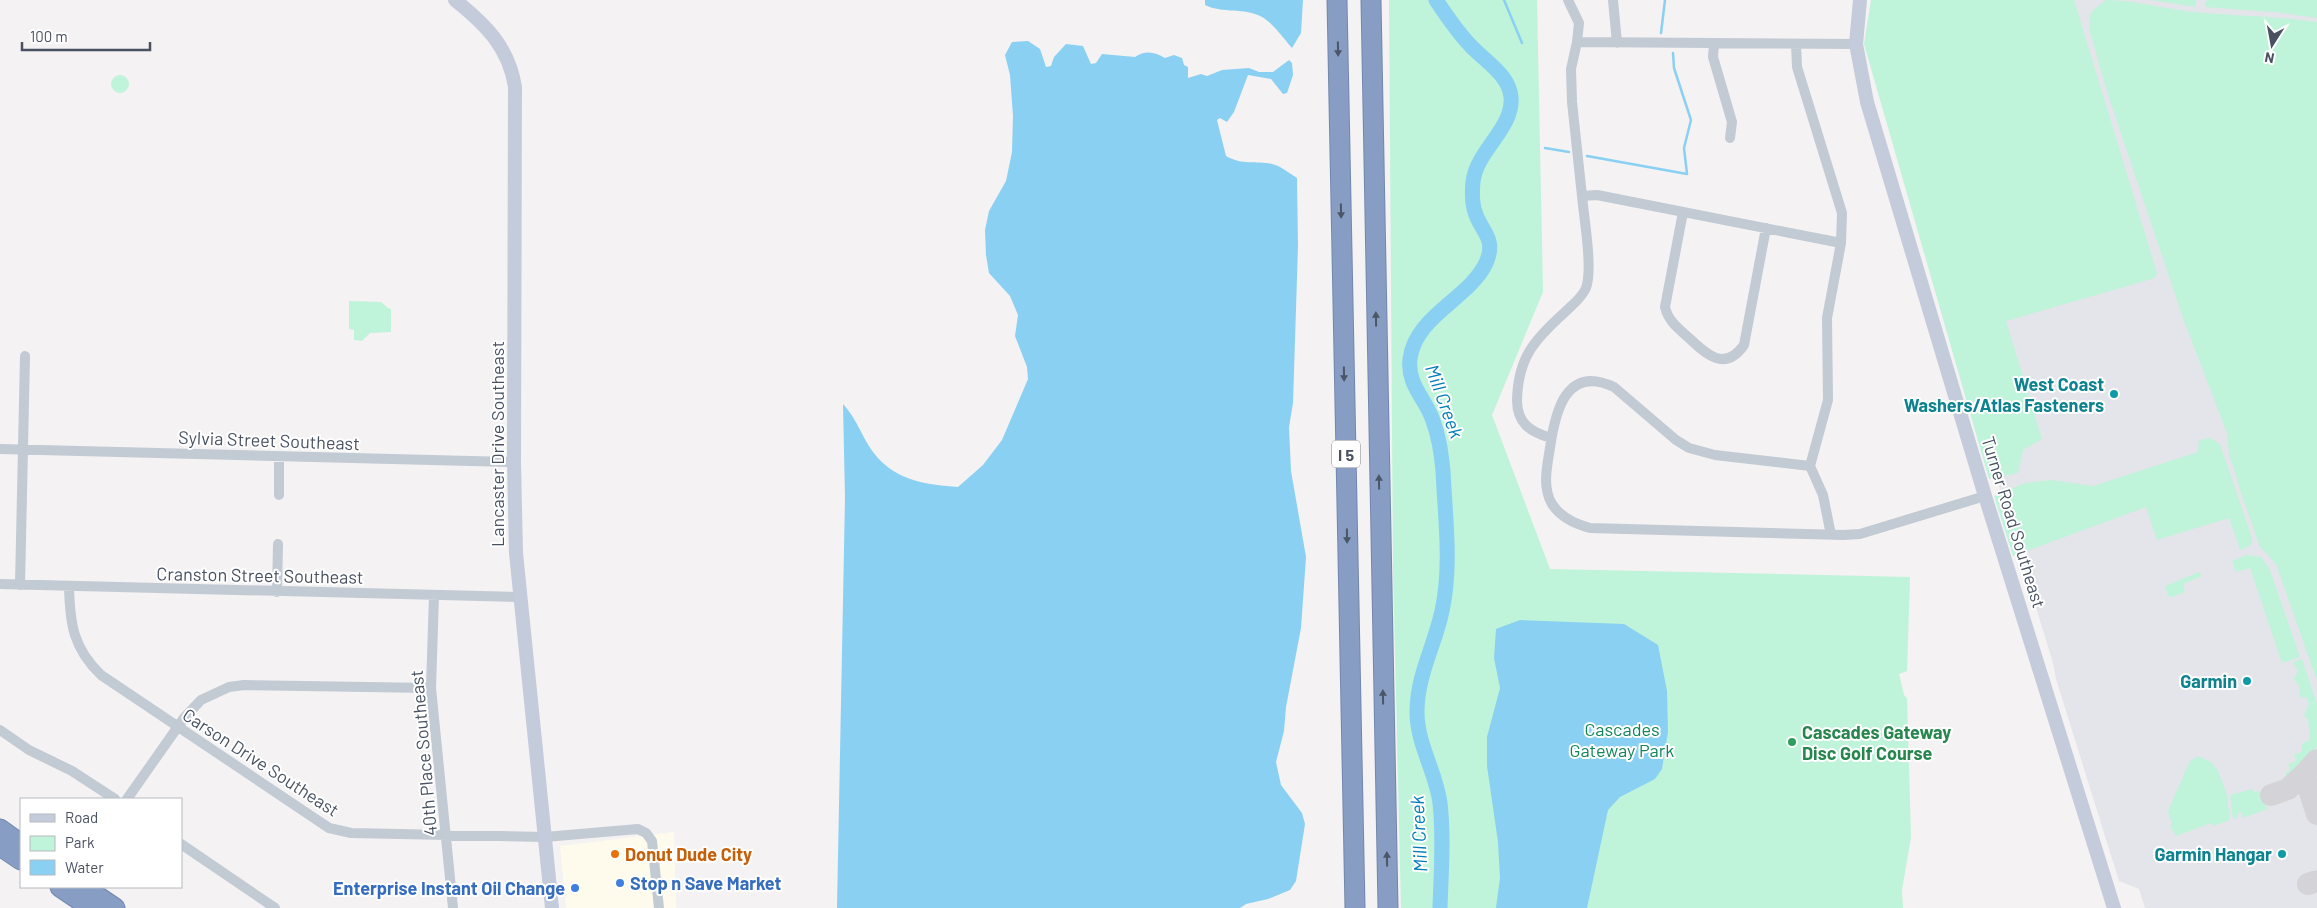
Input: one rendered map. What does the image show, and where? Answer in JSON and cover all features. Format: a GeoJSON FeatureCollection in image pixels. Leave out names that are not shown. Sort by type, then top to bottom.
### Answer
{"type":"FeatureCollection","features":[{"type":"Feature","properties":{"kind":"highway","name":"I 5"},"geometry":{"type":"LineString","coordinates":[[1337,0],[1355,908]]}},
{"type":"Feature","properties":{"kind":"highway","name":"I 5"},"geometry":{"type":"LineString","coordinates":[[1371,0],[1388,908]]}},
{"type":"Feature","properties":{"kind":"highway"},"geometry":{"type":"LineString","coordinates":[[0,829],[20,843]]}},
{"type":"Feature","properties":{"kind":"highway"},"geometry":{"type":"LineString","coordinates":[[0,846],[20,859]]}},
{"type":"Feature","properties":{"kind":"highway"},"geometry":{"type":"LineString","coordinates":[[61,888],[91,908]]}},
{"type":"Feature","properties":{"kind":"highway"},"geometry":{"type":"LineString","coordinates":[[85,888],[114,908]]}},
{"type":"Feature","properties":{"kind":"main road","name":"Lancaster Drive Southeast"},"geometry":{"type":"LineString","coordinates":[[455,0],[485,24],[500,44],[509,63],[515,87],[514,462],[519,597],[552,908]]}},
{"type":"Feature","properties":{"kind":"main road","name":"Turner Road Southeast"},"geometry":{"type":"LineString","coordinates":[[1860,0],[1856,44],[1867,102],[1985,496],[2114,908]]}},
{"type":"Feature","properties":{"kind":"street"},"geometry":{"type":"LineString","coordinates":[[1551,438],[1525,426],[1519,417],[1518,391],[1521,368],[1526,354],[1535,341],[1572,306],[1586,287],[1587,261],[1572,102],[1571,69],[1578,42],[1579,23],[1568,0]]}},
{"type":"Feature","properties":{"kind":"street"},"geometry":{"type":"LineString","coordinates":[[1613,0],[1617,43]]}},
{"type":"Feature","properties":{"kind":"street"},"geometry":{"type":"LineString","coordinates":[[1578,42],[1856,44]]}},
{"type":"Feature","properties":{"kind":"street"},"geometry":{"type":"LineString","coordinates":[[1714,44],[1713,57],[1732,122],[1730,138]]}},
{"type":"Feature","properties":{"kind":"street"},"geometry":{"type":"LineString","coordinates":[[1796,45],[1797,67],[1842,213],[1841,243],[1827,318],[1828,400],[1810,466],[1823,495],[1831,535]]}},
{"type":"Feature","properties":{"kind":"street"},"geometry":{"type":"LineString","coordinates":[[1582,196],[1597,195],[1841,243]]}},
{"type":"Feature","properties":{"kind":"street"},"geometry":{"type":"LineString","coordinates":[[1683,212],[1664,307],[1672,323],[1707,355],[1716,358],[1728,359],[1736,355],[1744,345],[1766,228]]}},
{"type":"Feature","properties":{"kind":"street"},"geometry":{"type":"LineString","coordinates":[[20,584],[25,356]]}},
{"type":"Feature","properties":{"kind":"street"},"geometry":{"type":"LineString","coordinates":[[1810,466],[1715,455],[1689,448],[1676,440],[1614,387],[1594,380],[1573,387],[1559,407],[1551,438],[1545,477],[1548,495],[1560,514],[1577,525],[1602,529],[1831,535],[1860,534],[1985,496]]}},
{"type":"Feature","properties":{"kind":"street","name":"Sylvia Street Southeast"},"geometry":{"type":"LineString","coordinates":[[0,449],[514,462]]}},
{"type":"Feature","properties":{"kind":"street"},"geometry":{"type":"LineString","coordinates":[[279,457],[279,495]]}},
{"type":"Feature","properties":{"kind":"street"},"geometry":{"type":"LineString","coordinates":[[276,592],[278,544]]}},
{"type":"Feature","properties":{"kind":"street","name":"Cranston Street Southeast"},"geometry":{"type":"LineString","coordinates":[[0,584],[519,597]]}},
{"type":"Feature","properties":{"kind":"street","name":"Carson Drive Southeast"},"geometry":{"type":"LineString","coordinates":[[69,586],[73,629],[78,647],[101,675],[328,828],[351,833],[545,837],[633,829],[642,830],[652,841],[659,908]]}},
{"type":"Feature","properties":{"kind":"street","name":"40th Place Southeast"},"geometry":{"type":"LineString","coordinates":[[434,596],[430,688],[453,908]]}},
{"type":"Feature","properties":{"kind":"street"},"geometry":{"type":"LineString","coordinates":[[128,798],[177,728],[201,700],[229,687],[244,685],[430,688]]}},
{"type":"Feature","properties":{"kind":"street"},"geometry":{"type":"LineString","coordinates":[[0,730],[29,750],[65,767],[113,798]]}},
{"type":"Feature","properties":{"kind":"street"},"geometry":{"type":"LineString","coordinates":[[182,845],[275,908]]}},
{"type":"Feature","properties":{"kind":"shaded area"},"geometry":{"type":"Polygon","coordinates":[[[1878,0],[2317,0],[2317,908],[2145,908],[2139,889],[2119,881],[2056,679],[2053,663],[1995,473],[1878,0]]]}},
{"type":"Feature","properties":{"kind":"shaded area"},"geometry":{"type":"Polygon","coordinates":[[[674,832],[676,908],[566,908],[560,846],[674,832]]]}},
{"type":"Feature","properties":{"kind":"green space","name":"Cascades Gateway Park"},"geometry":{"type":"Polygon","coordinates":[[[1389,0],[1537,0],[1543,292],[1492,415],[1550,569],[1910,577],[1907,671],[1899,674],[1904,695],[1907,698],[1911,837],[1902,890],[1903,908],[1401,908],[1393,566],[1389,0]]]}},
{"type":"Feature","properties":{"kind":"green space"},"geometry":{"type":"Polygon","coordinates":[[[1871,0],[2074,0],[2157,273],[2155,278],[2006,321],[2042,439],[2023,450],[2018,473],[1989,479],[1864,44],[1871,0]]]}},
{"type":"Feature","properties":{"kind":"green space"},"geometry":{"type":"Polygon","coordinates":[[[2106,0],[2128,1],[2194,12],[2317,22],[2317,681],[2276,564],[2260,547],[2229,454],[2227,433],[2184,321],[2108,95],[2090,32],[2089,18],[2092,11],[2106,0]]]}},
{"type":"Feature","properties":{"kind":"green space"},"geometry":{"type":"Polygon","coordinates":[[[2151,0],[2196,0],[2195,7],[2151,0]]]}},
{"type":"Feature","properties":{"kind":"green space"},"geometry":{"type":"Polygon","coordinates":[[[2208,0],[2317,0],[2317,18],[2275,12],[2205,7],[2205,2],[2208,0]]]}},
{"type":"Feature","properties":{"kind":"green space"},"geometry":{"type":"Polygon","coordinates":[[[120,75],[126,78],[129,84],[126,90],[120,93],[114,90],[111,84],[114,78],[120,75]]]}},
{"type":"Feature","properties":{"kind":"green space"},"geometry":{"type":"Polygon","coordinates":[[[349,301],[381,302],[391,309],[391,332],[370,333],[362,341],[354,340],[354,330],[349,329],[349,301]]]}},
{"type":"Feature","properties":{"kind":"green space"},"geometry":{"type":"Polygon","coordinates":[[[2210,438],[2220,444],[2252,538],[2252,543],[2248,547],[2240,550],[2229,518],[2157,540],[2146,507],[2013,556],[1994,496],[2025,483],[2051,480],[2093,486],[2198,452],[2199,440],[2210,438]]]}},
{"type":"Feature","properties":{"kind":"green space"},"geometry":{"type":"Polygon","coordinates":[[[2247,555],[2261,557],[2269,568],[2300,657],[2282,663],[2250,568],[2236,572],[2232,561],[2247,555]]]}},
{"type":"Feature","properties":{"kind":"green space"},"geometry":{"type":"Polygon","coordinates":[[[2199,572],[2202,576],[2183,584],[2185,592],[2172,597],[2168,596],[2165,586],[2199,572]]]}},
{"type":"Feature","properties":{"kind":"green space"},"geometry":{"type":"Polygon","coordinates":[[[2302,659],[2317,704],[2317,746],[2287,779],[2285,772],[2290,771],[2288,764],[2296,761],[2294,755],[2302,751],[2301,744],[2310,740],[2308,719],[2304,716],[2309,704],[2307,698],[2300,697],[2299,686],[2294,679],[2298,671],[2293,662],[2302,659]]]}},
{"type":"Feature","properties":{"kind":"green space"},"geometry":{"type":"Polygon","coordinates":[[[2198,756],[2213,763],[2215,768],[2217,768],[2227,795],[2230,820],[2213,826],[2211,823],[2176,836],[2170,826],[2172,824],[2168,811],[2190,761],[2198,756]]]}},
{"type":"Feature","properties":{"kind":"green space"},"geometry":{"type":"Polygon","coordinates":[[[2253,789],[2254,792],[2260,791],[2267,809],[2243,818],[2241,812],[2237,814],[2238,817],[2233,819],[2230,795],[2253,789]]]}},
{"type":"Feature","properties":{"kind":"water"},"geometry":{"type":"Polygon","coordinates":[[[1205,0],[1303,0],[1301,33],[1292,48],[1274,27],[1262,17],[1248,12],[1212,8],[1205,5],[1205,0]]]}},
{"type":"Feature","properties":{"kind":"water"},"geometry":{"type":"Polygon","coordinates":[[[1028,41],[1040,49],[1046,67],[1051,66],[1054,57],[1066,44],[1083,46],[1091,64],[1096,63],[1102,54],[1135,57],[1142,53],[1150,53],[1158,54],[1165,58],[1174,55],[1182,58],[1184,65],[1188,67],[1188,78],[1201,74],[1207,76],[1222,70],[1249,68],[1259,72],[1273,72],[1289,60],[1292,63],[1293,75],[1287,93],[1283,94],[1271,79],[1248,75],[1234,112],[1227,122],[1220,118],[1217,120],[1226,156],[1238,161],[1275,165],[1297,178],[1298,246],[1293,403],[1289,427],[1291,471],[1306,557],[1301,628],[1286,707],[1284,731],[1276,762],[1281,785],[1302,813],[1305,824],[1296,881],[1290,890],[1268,899],[1246,904],[1240,908],[837,908],[845,498],[843,404],[853,417],[872,451],[885,465],[904,477],[925,483],[958,487],[983,465],[1002,440],[1028,379],[1027,367],[1015,336],[1018,315],[1010,296],[989,273],[985,230],[989,211],[1006,181],[1012,152],[1013,116],[1010,75],[1005,55],[1012,42],[1028,41]]]}},
{"type":"Feature","properties":{"kind":"water"},"geometry":{"type":"Polygon","coordinates":[[[1520,620],[1624,624],[1658,645],[1667,691],[1668,732],[1662,769],[1655,779],[1620,797],[1608,810],[1587,908],[1496,908],[1500,878],[1498,842],[1487,766],[1487,737],[1500,688],[1494,658],[1496,629],[1520,620]]]}},
{"type":"Feature","properties":{"kind":"waterway","name":"Mill Creek"},"geometry":{"type":"LineString","coordinates":[[1436,0],[1464,39],[1501,74],[1506,81],[1511,97],[1507,119],[1481,160],[1473,182],[1472,197],[1474,209],[1487,236],[1490,247],[1486,263],[1468,287],[1432,319],[1422,331],[1414,344],[1410,359],[1411,376],[1429,410],[1438,438],[1443,471],[1446,523],[1447,576],[1445,594],[1439,624],[1420,685],[1417,712],[1423,747],[1435,780],[1440,803],[1442,843],[1440,908]]}},
{"type":"Feature","properties":{"kind":"waterway"},"geometry":{"type":"LineString","coordinates":[[1504,0],[1522,43]]}},
{"type":"Feature","properties":{"kind":"waterway"},"geometry":{"type":"LineString","coordinates":[[1661,33],[1665,0]]}},
{"type":"Feature","properties":{"kind":"waterway"},"geometry":{"type":"LineString","coordinates":[[1587,156],[1687,174],[1684,148],[1691,120],[1674,68],[1673,53]]}},
{"type":"Feature","properties":{"kind":"waterway"},"geometry":{"type":"LineString","coordinates":[[1545,148],[1569,152]]}},
{"type":"Feature","properties":{"kind":"taxiway"},"geometry":{"type":"LineString","coordinates":[[2317,760],[2304,774],[2317,814]]}},
{"type":"Feature","properties":{"kind":"taxiway"},"geometry":{"type":"LineString","coordinates":[[2271,795],[2288,789],[2304,774]]}},
{"type":"Feature","properties":{"kind":"taxiway"},"geometry":{"type":"LineString","coordinates":[[2308,884],[2317,881]]}},
{"type":"Feature","properties":{"kind":"place","name":"West Coast Washers/Atlas Fasteners"},"geometry":{"type":"Point","coordinates":[2114,394]}},
{"type":"Feature","properties":{"kind":"place","name":"Garmin"},"geometry":{"type":"Point","coordinates":[2247,681]}},
{"type":"Feature","properties":{"kind":"place","name":"Cascades Gateway Disc Golf Course"},"geometry":{"type":"Point","coordinates":[1792,742]}},
{"type":"Feature","properties":{"kind":"place","name":"Donut Dude City"},"geometry":{"type":"Point","coordinates":[615,854]}},
{"type":"Feature","properties":{"kind":"place","name":"Garmin Hangar"},"geometry":{"type":"Point","coordinates":[2282,854]}},
{"type":"Feature","properties":{"kind":"place","name":"Stop n Save Market"},"geometry":{"type":"Point","coordinates":[620,883]}},
{"type":"Feature","properties":{"kind":"place","name":"Enterprise Instant Oil Change"},"geometry":{"type":"Point","coordinates":[575,888]}}]}
